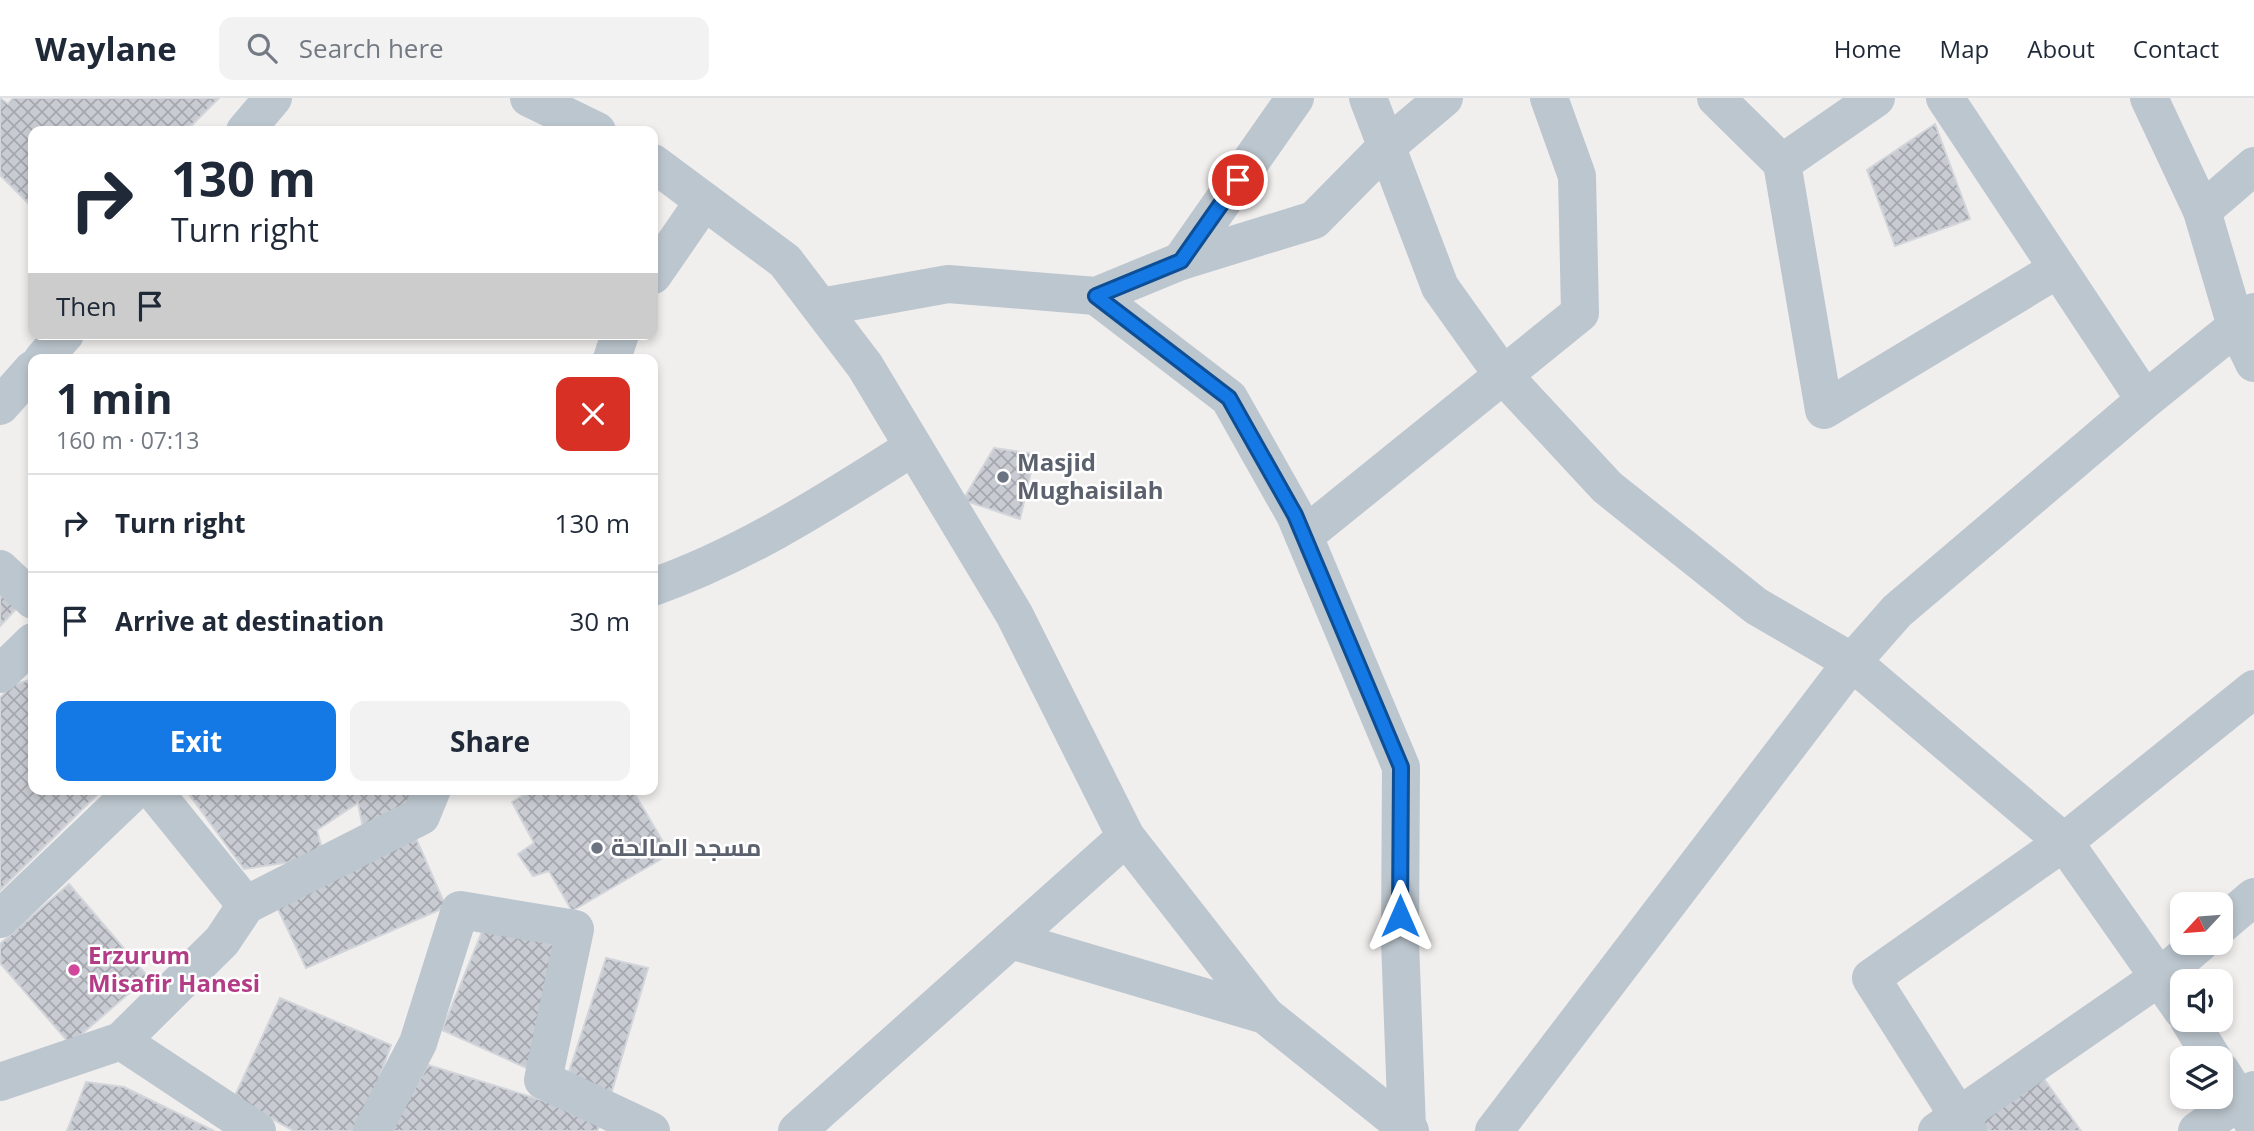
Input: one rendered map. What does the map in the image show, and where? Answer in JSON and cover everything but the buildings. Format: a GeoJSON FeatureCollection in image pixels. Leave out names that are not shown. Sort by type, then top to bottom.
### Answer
{"type":"FeatureCollection","features":[{"type":"Feature","properties":{"kind":"street"},"geometry":{"type":"LineString","coordinates":[[249,126],[273,98]]}},
{"type":"Feature","properties":{"kind":"street"},"geometry":{"type":"LineString","coordinates":[[529,98],[587,126]]}},
{"type":"Feature","properties":{"kind":"street"},"geometry":{"type":"LineString","coordinates":[[1181,261],[1295,98]]}},
{"type":"Feature","properties":{"kind":"street"},"geometry":{"type":"LineString","coordinates":[[1368,98],[1440,287],[1502,374],[1607,487],[1756,606],[1852,662],[2064,842],[2170,991]]}},
{"type":"Feature","properties":{"kind":"street"},"geometry":{"type":"LineString","coordinates":[[821,307],[948,284],[1096,296],[1181,261],[1314,220],[1387,146],[1444,98]]}},
{"type":"Feature","properties":{"kind":"street"},"geometry":{"type":"LineString","coordinates":[[1304,536],[1580,313],[1577,176],[1549,98]]}},
{"type":"Feature","properties":{"kind":"street"},"geometry":{"type":"LineString","coordinates":[[1716,98],[1782,163],[1824,410],[2058,270]]}},
{"type":"Feature","properties":{"kind":"street"},"geometry":{"type":"LineString","coordinates":[[1782,163],[1876,98]]}},
{"type":"Feature","properties":{"kind":"street"},"geometry":{"type":"LineString","coordinates":[[1945,98],[2145,400]]}},
{"type":"Feature","properties":{"kind":"street"},"geometry":{"type":"LineString","coordinates":[[2149,98],[2202,211],[2245,319],[2254,363]]}},
{"type":"Feature","properties":{"kind":"street"},"geometry":{"type":"LineString","coordinates":[[2202,211],[2254,166]]}},
{"type":"Feature","properties":{"kind":"street"},"geometry":{"type":"LineString","coordinates":[[658,167],[785,261],[865,366],[1014,614],[1126,837],[1265,1015],[1408,1130]]}},
{"type":"Feature","properties":{"kind":"street"},"geometry":{"type":"LineString","coordinates":[[658,268],[704,201]]}},
{"type":"Feature","properties":{"kind":"street"},"geometry":{"type":"LineString","coordinates":[[1096,296],[1229,398],[1304,536],[1401,767],[1400,941],[1408,1130]]}},
{"type":"Feature","properties":{"kind":"street"},"geometry":{"type":"LineString","coordinates":[[1494,1131],[1852,662],[1897,611],[2145,400],[2245,319]]}},
{"type":"Feature","properties":{"kind":"street"},"geometry":{"type":"LineString","coordinates":[[47,354],[60,340]]}},
{"type":"Feature","properties":{"kind":"street"},"geometry":{"type":"LineString","coordinates":[[658,585],[707,568],[792,523],[913,447]]}},
{"type":"Feature","properties":{"kind":"street"},"geometry":{"type":"LineString","coordinates":[[0,569],[28,595]]}},
{"type":"Feature","properties":{"kind":"street"},"geometry":{"type":"LineString","coordinates":[[0,674],[28,647]]}},
{"type":"Feature","properties":{"kind":"street"},"geometry":{"type":"LineString","coordinates":[[2185,956],[1954,1126],[1871,978],[2064,842],[2254,690]]}},
{"type":"Feature","properties":{"kind":"street"},"geometry":{"type":"LineString","coordinates":[[0,919],[130,795]]}},
{"type":"Feature","properties":{"kind":"street"},"geometry":{"type":"LineString","coordinates":[[157,795],[246,905]]}},
{"type":"Feature","properties":{"kind":"street"},"geometry":{"type":"LineString","coordinates":[[0,1082],[121,1041],[222,940],[246,905],[421,816],[430,795]]}},
{"type":"Feature","properties":{"kind":"street"},"geometry":{"type":"LineString","coordinates":[[797,1131],[1126,837]]}},
{"type":"Feature","properties":{"kind":"street"},"geometry":{"type":"LineString","coordinates":[[2233,915],[2254,897]]}},
{"type":"Feature","properties":{"kind":"street"},"geometry":{"type":"LineString","coordinates":[[372,1131],[418,1042],[460,910],[575,929],[543,1080],[650,1131]]}},
{"type":"Feature","properties":{"kind":"street"},"geometry":{"type":"LineString","coordinates":[[1011,940],[1265,1015]]}},
{"type":"Feature","properties":{"kind":"street"},"geometry":{"type":"LineString","coordinates":[[121,1041],[257,1131]]}},
{"type":"Feature","properties":{"kind":"street"},"geometry":{"type":"LineString","coordinates":[[2196,1131],[2242,1096]]}},
{"type":"Feature","properties":{"kind":"place","name":"Masjid Mughaisilah"},"geometry":{"type":"Point","coordinates":[1003,477]}},
{"type":"Feature","properties":{"kind":"place","name":"مسجد المالحة"},"geometry":{"type":"Point","coordinates":[597,848]}},
{"type":"Feature","properties":{"kind":"place","name":"Erzurum Misafir Hanesi"},"geometry":{"type":"Point","coordinates":[74,970]}},
{"type":"Feature","properties":{"kind":"route"},"geometry":{"type":"LineString","coordinates":[[1238,180],[1181,261],[1096,296],[1229,398],[1295,515],[1401,767],[1400,916]]}}]}
